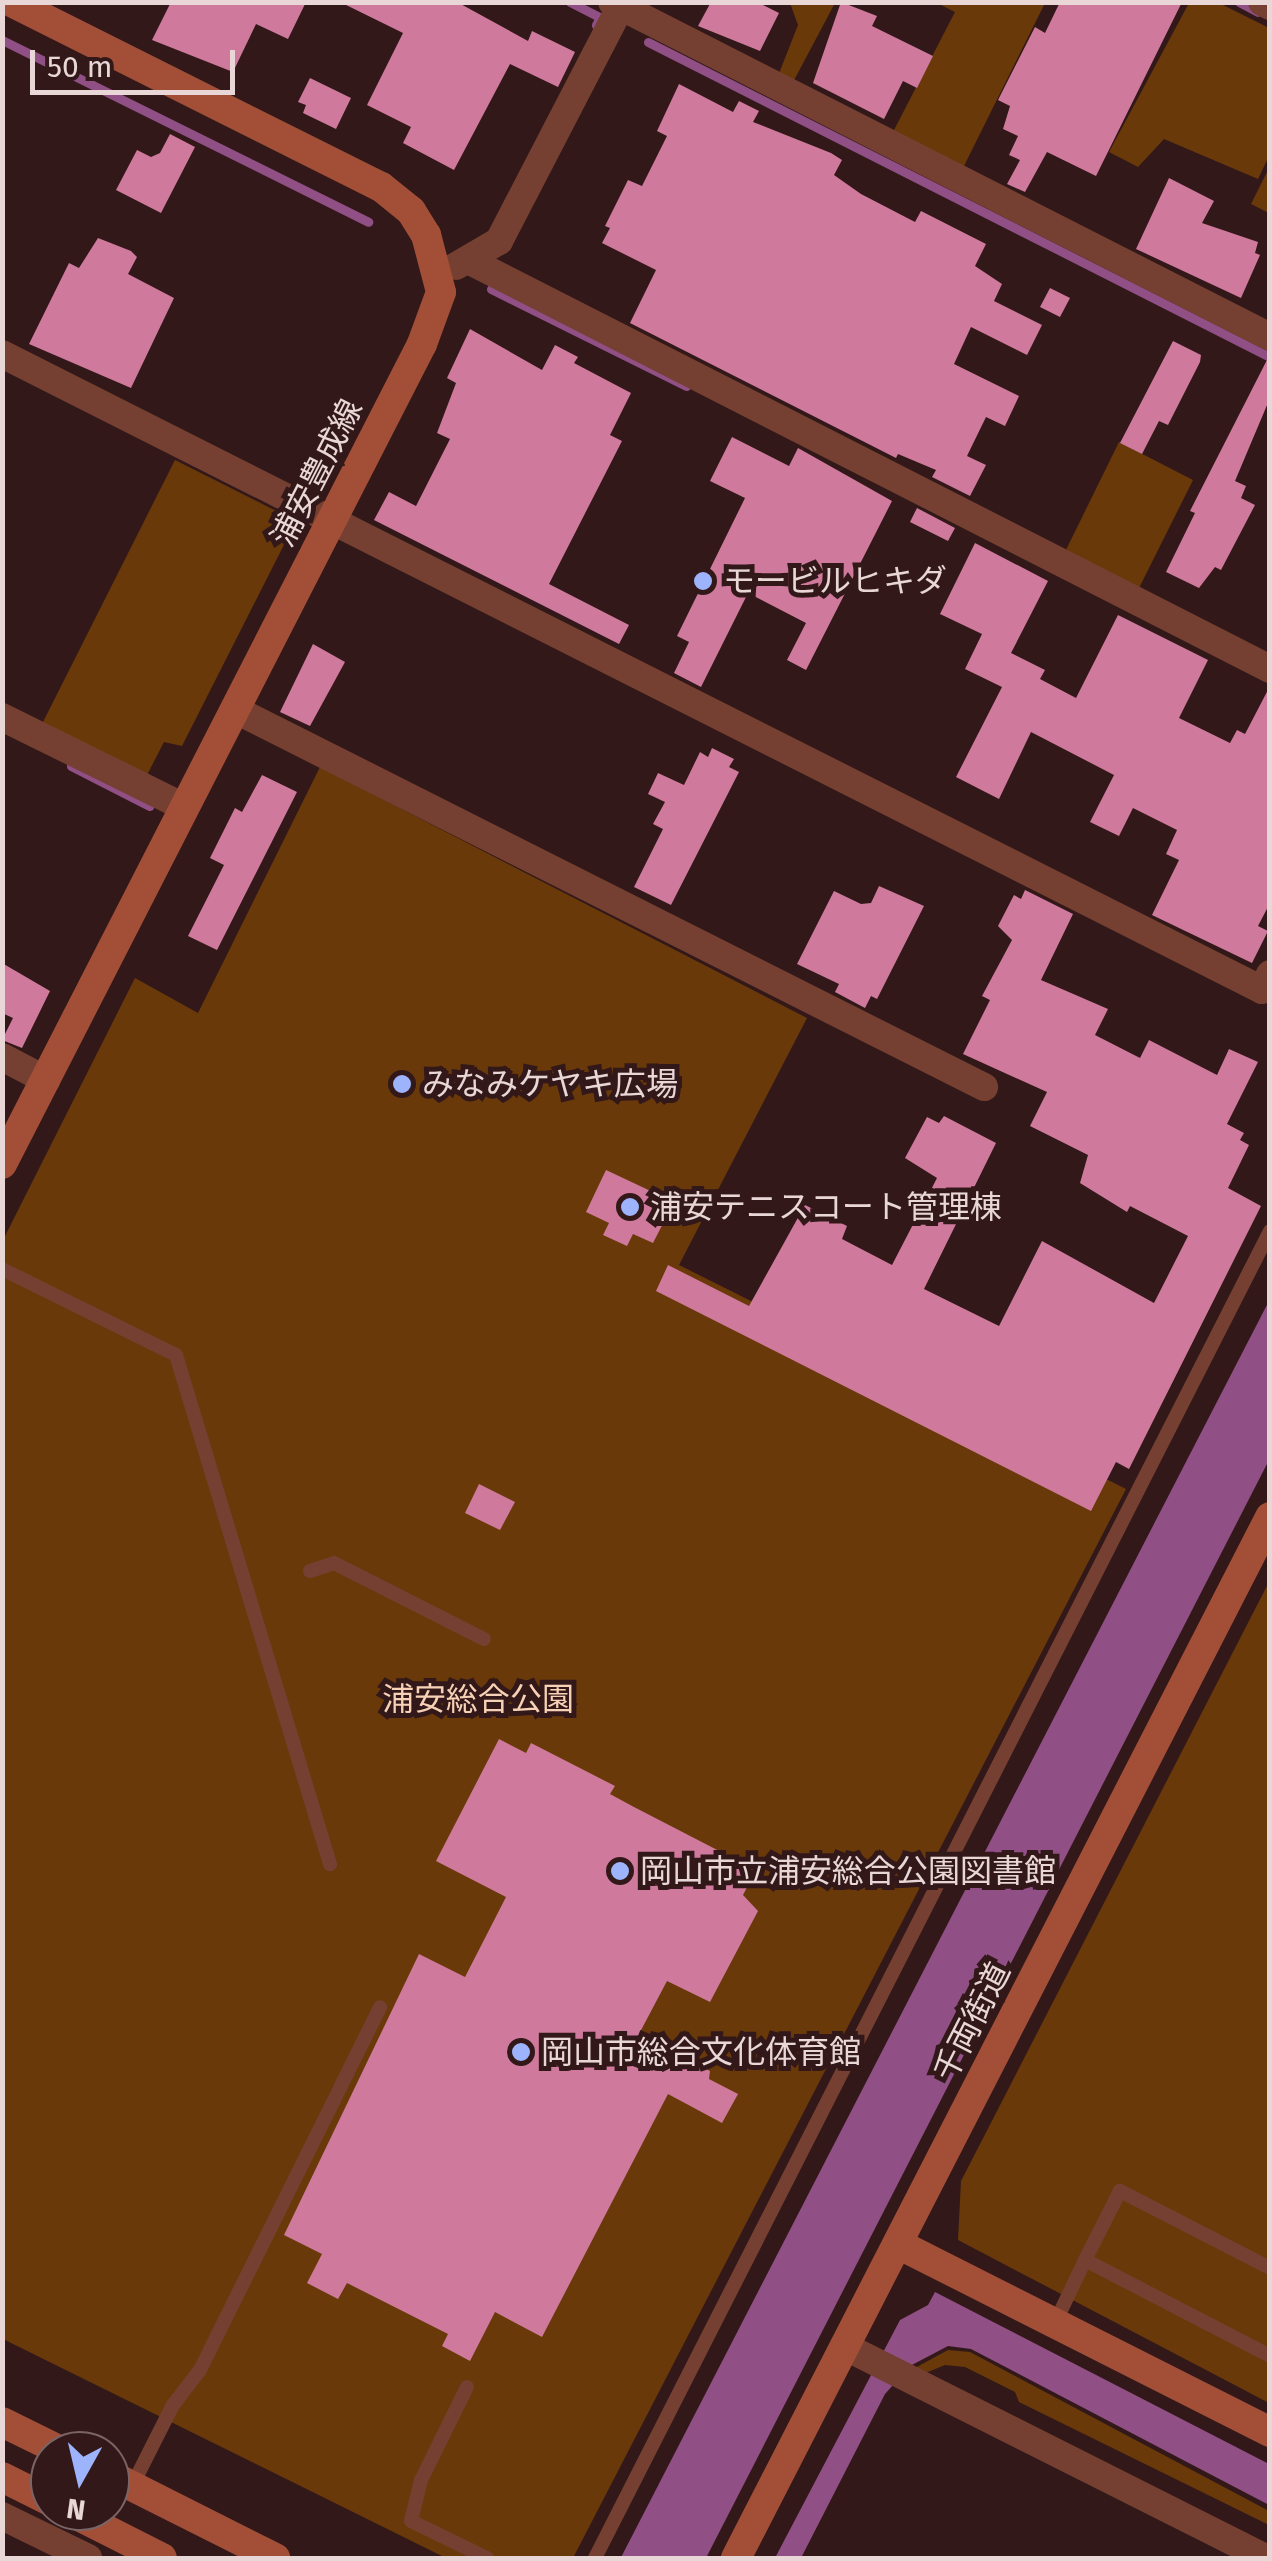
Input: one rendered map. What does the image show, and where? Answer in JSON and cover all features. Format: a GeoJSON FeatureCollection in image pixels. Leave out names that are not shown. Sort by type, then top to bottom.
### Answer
{"type":"FeatureCollection","features":[{"type":"Feature","properties":{"kind":"street"},"geometry":{"type":"LineString","coordinates":[[12,2],[381,187],[411,211],[438,269],[470,261],[499,241],[618,4],[1270,337]]}},
{"type":"Feature","properties":{"kind":"street"},"geometry":{"type":"LineString","coordinates":[[1262,2],[1270,6]]}},
{"type":"Feature","properties":{"kind":"street"},"geometry":{"type":"LineString","coordinates":[[470,261],[1270,668]]}},
{"type":"Feature","properties":{"kind":"street","name":"浦安豊成線"},"geometry":{"type":"LineString","coordinates":[[2,1164],[433,320],[438,269]]}},
{"type":"Feature","properties":{"kind":"street"},"geometry":{"type":"LineString","coordinates":[[2,354],[335,517],[1262,990],[1270,974]]}},
{"type":"Feature","properties":{"kind":"street"},"geometry":{"type":"LineString","coordinates":[[234,708],[984,1086]]}},
{"type":"Feature","properties":{"kind":"street"},"geometry":{"type":"LineString","coordinates":[[2,717],[184,808]]}},
{"type":"Feature","properties":{"kind":"street"},"geometry":{"type":"LineString","coordinates":[[2,1057],[46,1080]]}},
{"type":"Feature","properties":{"kind":"street","name":"千両街道"},"geometry":{"type":"LineString","coordinates":[[736,2558],[1270,1517]]}},
{"type":"Feature","properties":{"kind":"street"},"geometry":{"type":"LineString","coordinates":[[898,2244],[1270,2432]]}},
{"type":"Feature","properties":{"kind":"street"},"geometry":{"type":"LineString","coordinates":[[844,2346],[1266,2558]]}},
{"type":"Feature","properties":{"kind":"street"},"geometry":{"type":"LineString","coordinates":[[2,2422],[30,2436]]}},
{"type":"Feature","properties":{"kind":"street"},"geometry":{"type":"LineString","coordinates":[[2,2477],[30,2491]]}},
{"type":"Feature","properties":{"kind":"street"},"geometry":{"type":"LineString","coordinates":[[130,2486],[274,2558]]}},
{"type":"Feature","properties":{"kind":"street"},"geometry":{"type":"LineString","coordinates":[[2,2516],[88,2558]]}},
{"type":"Feature","properties":{"kind":"street"},"geometry":{"type":"LineString","coordinates":[[109,2531],[162,2558]]}},
{"type":"Feature","properties":{"kind":"lane"},"geometry":{"type":"LineString","coordinates":[[595,2558],[1270,1231]]}},
{"type":"Feature","properties":{"kind":"lane"},"geometry":{"type":"LineString","coordinates":[[2,1268],[176,1354],[330,1864]]}},
{"type":"Feature","properties":{"kind":"lane"},"geometry":{"type":"LineString","coordinates":[[310,1571],[334,1563],[484,1639]]}},
{"type":"Feature","properties":{"kind":"lane"},"geometry":{"type":"LineString","coordinates":[[130,2468],[200,2370],[380,2007]]}},
{"type":"Feature","properties":{"kind":"lane"},"geometry":{"type":"LineString","coordinates":[[1055,2324],[1120,2191],[1270,2268]]}},
{"type":"Feature","properties":{"kind":"lane"},"geometry":{"type":"LineString","coordinates":[[1085,2260],[1270,2356]]}},
{"type":"Feature","properties":{"kind":"lane"},"geometry":{"type":"LineString","coordinates":[[467,2387],[422,2480],[411,2521],[488,2558]]}},
{"type":"Feature","properties":{"kind":"green space"},"geometry":{"type":"Polygon","coordinates":[[[790,3],[835,3],[792,84],[778,76],[798,25],[790,3]]]}},
{"type":"Feature","properties":{"kind":"green space"},"geometry":{"type":"Polygon","coordinates":[[[937,3],[1045,3],[964,166],[893,132],[955,12],[937,3]]]}},
{"type":"Feature","properties":{"kind":"green space"},"geometry":{"type":"Polygon","coordinates":[[[1189,3],[1219,3],[1269,28],[1269,156],[1258,179],[1164,139],[1138,167],[1109,152],[1189,3]]]}},
{"type":"Feature","properties":{"kind":"green space"},"geometry":{"type":"Polygon","coordinates":[[[1269,168],[1269,213],[1251,204],[1269,168]]]}},
{"type":"Feature","properties":{"kind":"green space"},"geometry":{"type":"Polygon","coordinates":[[[1119,442],[1193,480],[1137,592],[1064,554],[1119,442]]]}},
{"type":"Feature","properties":{"kind":"green space"},"geometry":{"type":"Polygon","coordinates":[[[175,460],[296,521],[182,746],[164,742],[146,777],[42,724],[175,460]]]}},
{"type":"Feature","properties":{"kind":"green space","name":"浦安総合公園"},"geometry":{"type":"Polygon","coordinates":[[[320,767],[807,1018],[679,1265],[1126,1489],[573,2558],[446,2558],[3,2339],[2,1242],[135,978],[198,1013],[320,767]]]}},
{"type":"Feature","properties":{"kind":"green space"},"geometry":{"type":"Polygon","coordinates":[[[1269,1582],[1269,2403],[958,2240],[961,2181],[1269,1582]]]}},
{"type":"Feature","properties":{"kind":"green space"},"geometry":{"type":"Polygon","coordinates":[[[948,2350],[970,2352],[1269,2511],[1269,2525],[1019,2402],[1015,2392],[965,2367],[945,2365],[923,2374],[913,2369],[948,2350]]]}},
{"type":"Feature","properties":{"kind":"shaded area"},"geometry":{"type":"Polygon","coordinates":[[[1269,1319],[1269,1460],[706,2558],[629,2558],[1269,1319]]]}},
{"type":"Feature","properties":{"kind":"shaded area"},"geometry":{"type":"Polygon","coordinates":[[[935,2292],[1269,2464],[1269,2505],[971,2349],[948,2346],[910,2366],[885,2394],[801,2558],[775,2558],[900,2320],[928,2305],[935,2292]]]}},
{"type":"Feature","properties":{"kind":"building"},"geometry":{"type":"Polygon","coordinates":[[[171,2],[306,2],[288,39],[256,24],[233,72],[152,40],[171,2]]]}},
{"type":"Feature","properties":{"kind":"building"},"geometry":{"type":"Polygon","coordinates":[[[340,2],[457,2],[528,41],[532,31],[575,52],[558,87],[510,64],[454,170],[403,143],[411,127],[367,105],[403,33],[340,2]]]}},
{"type":"Feature","properties":{"kind":"building"},"geometry":{"type":"Polygon","coordinates":[[[711,2],[757,2],[779,13],[760,51],[698,26],[711,2]]]}},
{"type":"Feature","properties":{"kind":"building"},"geometry":{"type":"Polygon","coordinates":[[[841,2],[877,16],[872,26],[933,56],[917,88],[903,81],[884,119],[813,83],[841,2]]]}},
{"type":"Feature","properties":{"kind":"building"},"geometry":{"type":"Polygon","coordinates":[[[1060,2],[1182,2],[1096,176],[1047,152],[1025,192],[1007,184],[1020,160],[1009,155],[1018,136],[1003,129],[1010,106],[998,100],[1035,27],[1045,33],[1060,2]]]}},
{"type":"Feature","properties":{"kind":"building"},"geometry":{"type":"Polygon","coordinates":[[[310,78],[351,98],[336,129],[303,113],[306,105],[298,102],[310,78]]]}},
{"type":"Feature","properties":{"kind":"building"},"geometry":{"type":"Polygon","coordinates":[[[679,84],[733,112],[739,101],[759,111],[753,122],[831,153],[842,160],[834,175],[861,194],[915,222],[921,211],[986,244],[975,266],[1002,284],[994,301],[1042,325],[1027,355],[971,327],[954,364],[1019,396],[1005,426],[986,417],[967,456],[986,465],[970,496],[932,477],[936,470],[898,454],[896,458],[630,323],[656,270],[602,243],[610,228],[605,226],[628,180],[642,186],[667,136],[657,131],[679,84]]]}},
{"type":"Feature","properties":{"kind":"building"},"geometry":{"type":"Polygon","coordinates":[[[170,134],[195,147],[161,213],[116,190],[137,150],[151,157],[160,153],[170,134]]]}},
{"type":"Feature","properties":{"kind":"building"},"geometry":{"type":"Polygon","coordinates":[[[1169,178],[1214,201],[1202,223],[1258,242],[1255,253],[1260,255],[1241,298],[1136,249],[1169,178]]]}},
{"type":"Feature","properties":{"kind":"building"},"geometry":{"type":"Polygon","coordinates":[[[98,238],[131,251],[137,257],[128,274],[174,298],[131,388],[29,344],[69,263],[79,268],[98,238]]]}},
{"type":"Feature","properties":{"kind":"building"},"geometry":{"type":"Polygon","coordinates":[[[1050,288],[1070,298],[1060,317],[1040,307],[1050,288]]]}},
{"type":"Feature","properties":{"kind":"building"},"geometry":{"type":"Polygon","coordinates":[[[470,329],[542,370],[555,345],[578,357],[574,363],[631,393],[610,435],[622,441],[549,584],[629,625],[619,644],[374,520],[389,492],[416,506],[450,439],[437,433],[456,383],[447,378],[470,329]]]}},
{"type":"Feature","properties":{"kind":"building"},"geometry":{"type":"Polygon","coordinates":[[[1173,341],[1201,355],[1200,362],[1168,425],[1159,421],[1142,454],[1120,443],[1173,341]]]}},
{"type":"Feature","properties":{"kind":"building"},"geometry":{"type":"Polygon","coordinates":[[[1270,354],[1270,398],[1235,481],[1246,486],[1241,498],[1255,505],[1221,570],[1215,567],[1199,588],[1166,572],[1195,513],[1190,511],[1270,354]]]}},
{"type":"Feature","properties":{"kind":"building"},"geometry":{"type":"Polygon","coordinates":[[[732,437],[789,466],[798,448],[892,501],[806,670],[787,660],[806,623],[748,593],[701,687],[674,673],[689,642],[677,636],[745,498],[710,481],[732,437]]]}},
{"type":"Feature","properties":{"kind":"building"},"geometry":{"type":"Polygon","coordinates":[[[917,508],[955,528],[948,541],[910,522],[917,508]]]}},
{"type":"Feature","properties":{"kind":"building"},"geometry":{"type":"Polygon","coordinates":[[[975,543],[1048,581],[1011,653],[1045,670],[1040,679],[1076,698],[1118,615],[1208,660],[1179,718],[1230,743],[1237,730],[1245,734],[1270,686],[1270,903],[1258,926],[1268,931],[1252,963],[1152,915],[1179,860],[1166,854],[1177,830],[1133,808],[1119,836],[1090,822],[1114,775],[1031,732],[999,799],[956,777],[1002,687],[965,669],[982,634],[940,614],[975,543]]]}},
{"type":"Feature","properties":{"kind":"building"},"geometry":{"type":"Polygon","coordinates":[[[313,644],[345,662],[310,726],[280,712],[313,644]]]}},
{"type":"Feature","properties":{"kind":"building"},"geometry":{"type":"Polygon","coordinates":[[[712,748],[734,759],[729,767],[739,772],[671,905],[634,887],[663,829],[653,824],[665,802],[648,794],[658,773],[684,785],[700,752],[708,757],[712,748]]]}},
{"type":"Feature","properties":{"kind":"building"},"geometry":{"type":"Polygon","coordinates":[[[262,775],[297,792],[217,950],[188,936],[224,865],[210,858],[235,808],[242,812],[262,775]]]}},
{"type":"Feature","properties":{"kind":"building"},"geometry":{"type":"Polygon","coordinates":[[[879,886],[924,906],[877,999],[871,996],[865,1008],[835,992],[839,984],[797,964],[834,891],[861,904],[871,903],[879,886]]]}},
{"type":"Feature","properties":{"kind":"building"},"geometry":{"type":"Polygon","coordinates":[[[1025,890],[1073,914],[1041,980],[1108,1009],[1095,1035],[1140,1058],[1149,1040],[1217,1075],[1229,1049],[1258,1062],[1227,1124],[1244,1133],[1240,1140],[1249,1145],[1228,1188],[1261,1206],[1129,1469],[1116,1462],[1091,1511],[656,1291],[668,1265],[749,1306],[805,1205],[847,1226],[842,1239],[892,1265],[937,1178],[905,1158],[927,1117],[939,1123],[944,1116],[996,1143],[924,1289],[999,1326],[1042,1241],[1154,1303],[1188,1236],[1130,1206],[1127,1212],[1080,1183],[1088,1155],[1030,1126],[1047,1092],[963,1054],[990,1000],[982,996],[1012,940],[998,926],[1014,895],[1021,899],[1025,890]]]}},
{"type":"Feature","properties":{"kind":"building"},"geometry":{"type":"Polygon","coordinates":[[[2,963],[50,991],[22,1048],[2,1040],[13,1018],[2,1013],[2,963]]]}},
{"type":"Feature","properties":{"kind":"building","name":"浦安テニスコート管理棟"},"geometry":{"type":"Polygon","coordinates":[[[606,1170],[674,1202],[653,1243],[633,1234],[627,1246],[603,1235],[609,1223],[586,1212],[606,1170]]]}},
{"type":"Feature","properties":{"kind":"building"},"geometry":{"type":"Polygon","coordinates":[[[479,1484],[515,1502],[500,1530],[465,1513],[479,1484]]]}},
{"type":"Feature","properties":{"kind":"building","name":"岡山市総合文化体育館"},"geometry":{"type":"Polygon","coordinates":[[[499,1739],[526,1753],[531,1743],[615,1786],[610,1794],[756,1870],[743,1895],[758,1911],[710,2002],[667,1981],[639,2034],[710,2071],[709,2079],[738,2094],[722,2123],[668,2094],[542,2337],[495,2312],[470,2361],[442,2346],[448,2334],[347,2283],[338,2299],[307,2283],[322,2254],[284,2235],[419,1954],[465,1977],[506,1897],[436,1861],[499,1739]]]}},
{"type":"Feature","properties":{"kind":"waterway"},"geometry":{"type":"LineString","coordinates":[[570,2],[600,17],[596,25]]}},
{"type":"Feature","properties":{"kind":"waterway"},"geometry":{"type":"LineString","coordinates":[[1239,2],[1258,12]]}},
{"type":"Feature","properties":{"kind":"waterway"},"geometry":{"type":"LineString","coordinates":[[2,40],[368,222]]}},
{"type":"Feature","properties":{"kind":"waterway"},"geometry":{"type":"LineString","coordinates":[[648,42],[1270,357]]}},
{"type":"Feature","properties":{"kind":"waterway"},"geometry":{"type":"LineString","coordinates":[[491,289],[686,386]]}},
{"type":"Feature","properties":{"kind":"waterway"},"geometry":{"type":"LineString","coordinates":[[71,766],[149,806]]}},
{"type":"Feature","properties":{"kind":"waterway"},"geometry":{"type":"LineString","coordinates":[[625,2558],[1270,1307]]}},
{"type":"Feature","properties":{"kind":"place","name":"モービルヒキダ"},"geometry":{"type":"Point","coordinates":[703,581]}},
{"type":"Feature","properties":{"kind":"place","name":"みなみケヤキ広場"},"geometry":{"type":"Point","coordinates":[402,1084]}},
{"type":"Feature","properties":{"kind":"place","name":"浦安テニスコート管理棟"},"geometry":{"type":"Point","coordinates":[630,1207]}},
{"type":"Feature","properties":{"kind":"place","name":"岡山市立浦安総合公園図書館"},"geometry":{"type":"Point","coordinates":[620,1871]}},
{"type":"Feature","properties":{"kind":"place","name":"岡山市総合文化体育館"},"geometry":{"type":"Point","coordinates":[521,2052]}}]}
